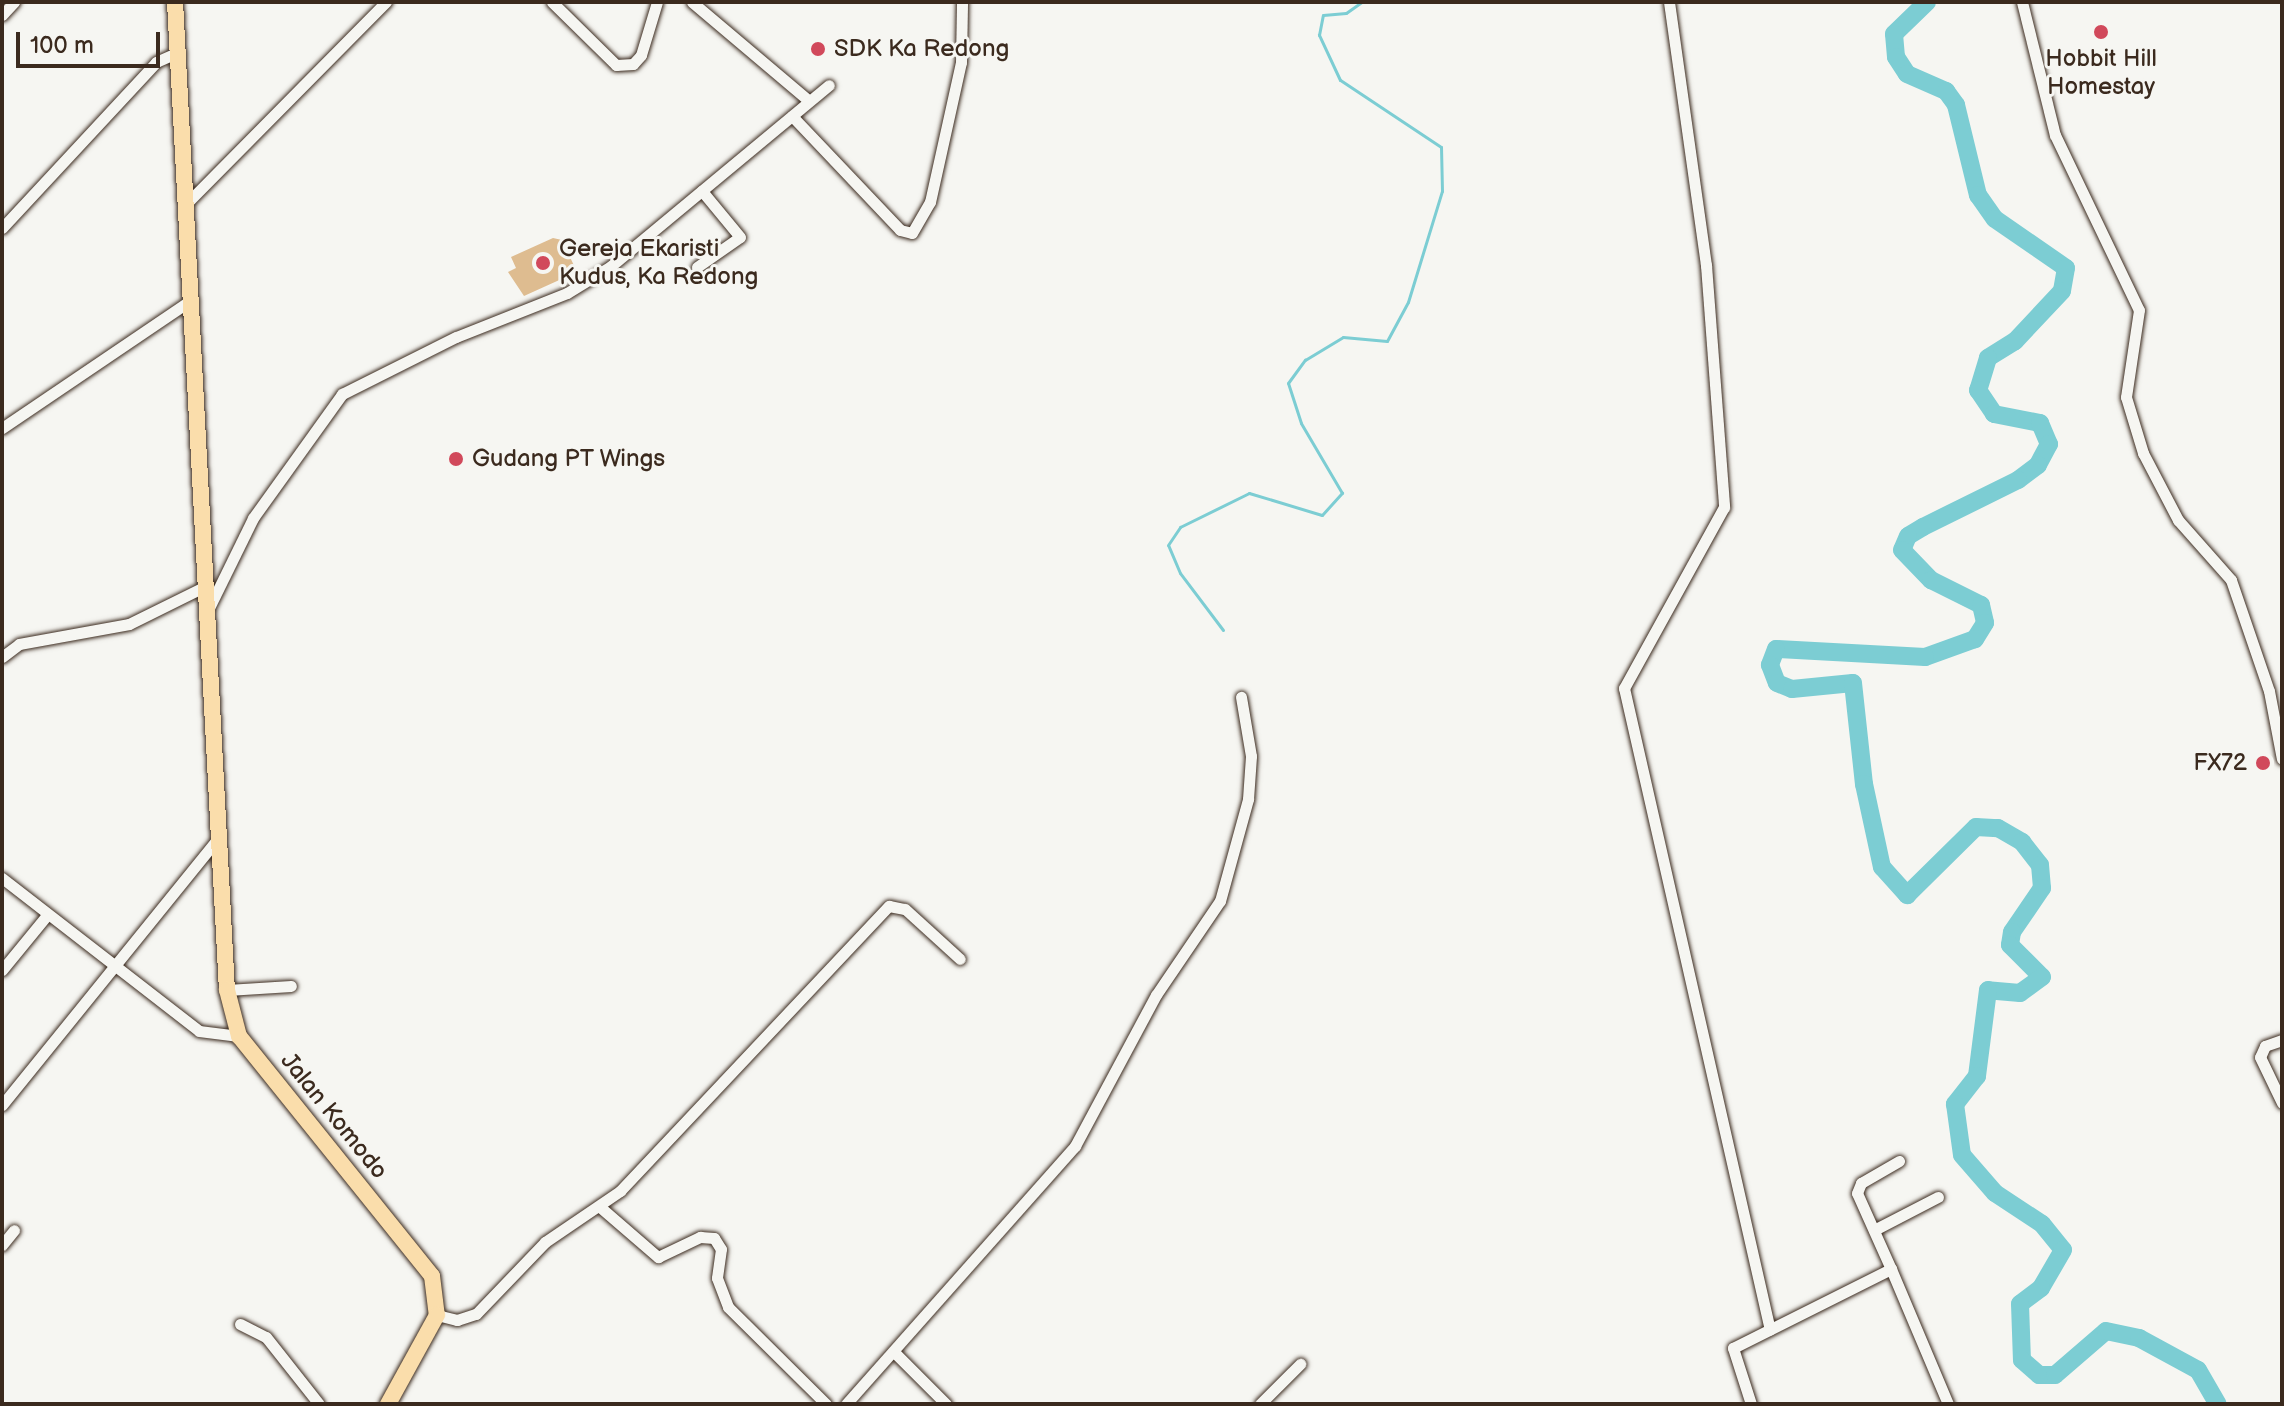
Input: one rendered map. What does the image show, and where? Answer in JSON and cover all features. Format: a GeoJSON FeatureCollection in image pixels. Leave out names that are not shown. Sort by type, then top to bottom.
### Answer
{"type":"FeatureCollection","features":[{"type":"Feature","properties":{"kind":"highway","name":"Jalan Komodo"},"geometry":{"type":"LineString","coordinates":[[175,2],[206,586],[223,832],[227,990],[239,1036],[432,1276],[437,1315]]}},
{"type":"Feature","properties":{"kind":"highway"},"geometry":{"type":"LineString","coordinates":[[388,1404],[437,1315]]}},
{"type":"Feature","properties":{"kind":"street"},"geometry":{"type":"LineString","coordinates":[[2,15],[14,2]]}},
{"type":"Feature","properties":{"kind":"street"},"geometry":{"type":"LineString","coordinates":[[184,205],[386,2]]}},
{"type":"Feature","properties":{"kind":"street"},"geometry":{"type":"LineString","coordinates":[[552,2],[616,65],[633,64],[641,55],[657,2]]}},
{"type":"Feature","properties":{"kind":"street"},"geometry":{"type":"LineString","coordinates":[[792,116],[900,230],[912,233],[930,202],[961,62],[962,2]]}},
{"type":"Feature","properties":{"kind":"street"},"geometry":{"type":"LineString","coordinates":[[1669,2],[1706,265],[1724,507],[1624,688],[1770,1330]]}},
{"type":"Feature","properties":{"kind":"street"},"geometry":{"type":"LineString","coordinates":[[2022,2],[2055,135],[2139,310],[2126,397],[2143,453],[2178,520],[2231,580],[2269,691],[2282,759]]}},
{"type":"Feature","properties":{"kind":"street"},"geometry":{"type":"LineString","coordinates":[[695,3],[809,101]]}},
{"type":"Feature","properties":{"kind":"street"},"geometry":{"type":"LineString","coordinates":[[2,228],[156,62],[178,52]]}},
{"type":"Feature","properties":{"kind":"street"},"geometry":{"type":"LineString","coordinates":[[209,608],[253,518],[342,394],[456,337],[567,293],[702,191],[829,85]]}},
{"type":"Feature","properties":{"kind":"street"},"geometry":{"type":"LineString","coordinates":[[697,267],[740,237],[702,191]]}},
{"type":"Feature","properties":{"kind":"street"},"geometry":{"type":"LineString","coordinates":[[2,428],[191,300]]}},
{"type":"Feature","properties":{"kind":"street"},"geometry":{"type":"LineString","coordinates":[[2,657],[19,644],[129,624],[206,586]]}},
{"type":"Feature","properties":{"kind":"street"},"geometry":{"type":"LineString","coordinates":[[846,1404],[1075,1146],[1156,995],[1220,901],[1248,799],[1251,756],[1241,697]]}},
{"type":"Feature","properties":{"kind":"street"},"geometry":{"type":"LineString","coordinates":[[2,1105],[112,964],[223,832]]}},
{"type":"Feature","properties":{"kind":"street"},"geometry":{"type":"LineString","coordinates":[[2,878],[199,1031],[239,1036]]}},
{"type":"Feature","properties":{"kind":"street"},"geometry":{"type":"LineString","coordinates":[[437,1315],[457,1320],[476,1314],[545,1242],[600,1207],[889,906],[905,909],[960,959]]}},
{"type":"Feature","properties":{"kind":"street"},"geometry":{"type":"LineString","coordinates":[[2,970],[48,914]]}},
{"type":"Feature","properties":{"kind":"street"},"geometry":{"type":"LineString","coordinates":[[227,990],[291,986]]}},
{"type":"Feature","properties":{"kind":"street"},"geometry":{"type":"LineString","coordinates":[[2282,1040],[2265,1046],[2260,1057],[2282,1103]]}},
{"type":"Feature","properties":{"kind":"street"},"geometry":{"type":"LineString","coordinates":[[1899,1161],[1857,1187],[1947,1404]]}},
{"type":"Feature","properties":{"kind":"street"},"geometry":{"type":"LineString","coordinates":[[1874,1230],[1938,1197]]}},
{"type":"Feature","properties":{"kind":"street"},"geometry":{"type":"LineString","coordinates":[[600,1207],[658,1257],[700,1237],[714,1238],[721,1249],[717,1278],[728,1307],[826,1404]]}},
{"type":"Feature","properties":{"kind":"street"},"geometry":{"type":"LineString","coordinates":[[2,1245],[14,1230]]}},
{"type":"Feature","properties":{"kind":"street"},"geometry":{"type":"LineString","coordinates":[[1751,1404],[1730,1350],[1891,1269]]}},
{"type":"Feature","properties":{"kind":"street"},"geometry":{"type":"LineString","coordinates":[[240,1324],[266,1337],[319,1404]]}},
{"type":"Feature","properties":{"kind":"street"},"geometry":{"type":"LineString","coordinates":[[894,1352],[946,1404]]}},
{"type":"Feature","properties":{"kind":"street"},"geometry":{"type":"LineString","coordinates":[[1260,1404],[1300,1364]]}},
{"type":"Feature","properties":{"kind":"building","name":"Gereja Ekaristi Kudus, Ka Redong"},"geometry":{"type":"Polygon","coordinates":[[[553,238],[562,240],[577,272],[524,296],[508,272],[516,268],[511,257],[553,238]]]}},
{"type":"Feature","properties":{"kind":"waterway"},"geometry":{"type":"LineString","coordinates":[[1223,630],[1180,573],[1168,545],[1180,527],[1249,493],[1322,515],[1342,493],[1301,423],[1288,383],[1305,360],[1343,337],[1387,341],[1408,302],[1442,191],[1441,147],[1340,80],[1319,35],[1323,15],[1346,13],[1362,2]]}},
{"type":"Feature","properties":{"kind":"waterway"},"geometry":{"type":"LineString","coordinates":[[1927,2],[1894,34],[1896,57],[1907,74],[1946,91],[1956,105],[1978,195],[1995,219],[2066,268],[2062,291],[2015,341],[1988,358],[1978,390],[1994,414],[2040,423],[2049,444],[2038,465],[2018,480],[1908,536],[1902,550],[1931,580],[1981,605],[1985,623],[1975,639],[1925,657],[1776,649],[1770,665],[1777,683],[1792,689],[1853,683],[1864,784],[1882,867],[1907,895],[1976,827],[1998,828],[2022,842],[2040,865],[2042,888],[2012,932],[2010,945],[2042,977],[2020,993],[1988,990],[1977,1076],[1955,1104],[1962,1155],[1995,1193],[2042,1224],[2063,1250],[2041,1288],[2020,1304],[2022,1360],[2039,1375],[2055,1375],[2106,1331],[2139,1338],[2198,1370],[2218,1404]]}},
{"type":"Feature","properties":{"kind":"place","name":"Hobbit Hill Homestay"},"geometry":{"type":"Point","coordinates":[2101,32]}},
{"type":"Feature","properties":{"kind":"place","name":"SDK Ka Redong"},"geometry":{"type":"Point","coordinates":[818,49]}},
{"type":"Feature","properties":{"kind":"place","name":"Gereja Ekaristi Kudus, Ka Redong"},"geometry":{"type":"Point","coordinates":[543,263]}},
{"type":"Feature","properties":{"kind":"place","name":"Gudang PT Wings"},"geometry":{"type":"Point","coordinates":[456,459]}},
{"type":"Feature","properties":{"kind":"place","name":"FX72"},"geometry":{"type":"Point","coordinates":[2263,763]}}]}
